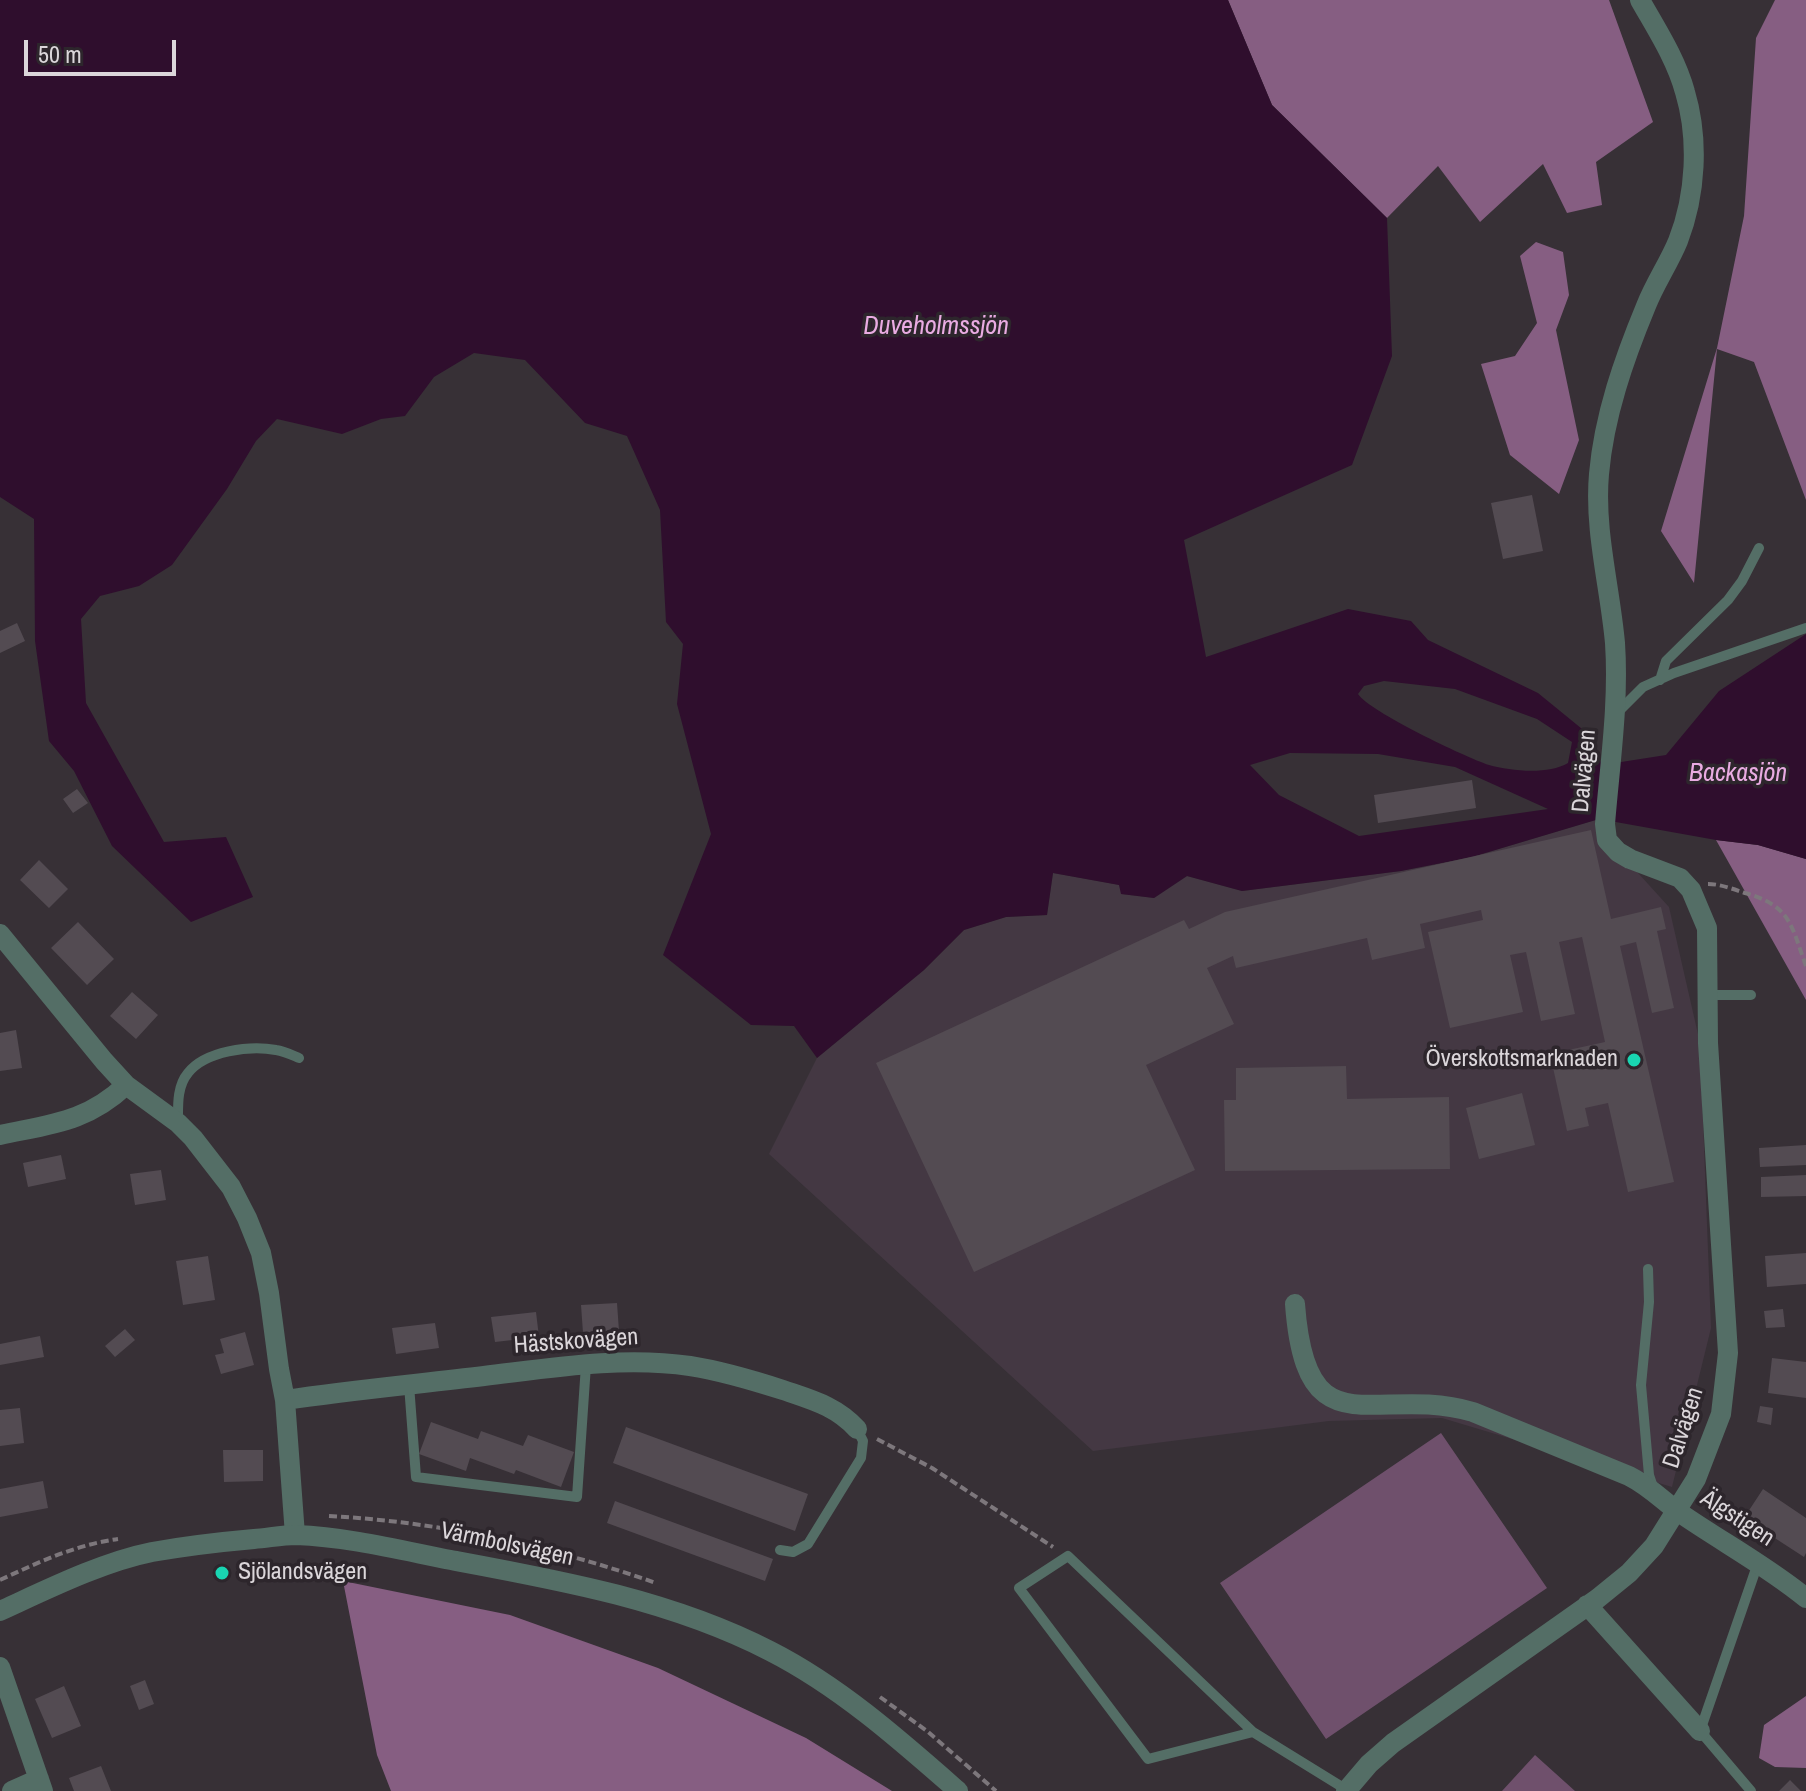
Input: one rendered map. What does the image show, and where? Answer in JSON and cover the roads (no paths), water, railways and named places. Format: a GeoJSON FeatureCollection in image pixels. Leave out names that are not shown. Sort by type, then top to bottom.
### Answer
{"type":"FeatureCollection","features":[{"type":"Feature","properties":{"kind":"street","name":"Dalvägen"},"geometry":{"type":"LineString","coordinates":[[1346,1790],[1369,1764],[1418,1724],[1629,1573],[1654,1546],[1678,1511],[1709,1451],[1721,1414],[1726,1382],[1726,1325],[1708,1043],[1707,928],[1691,890],[1680,878],[1618,852],[1607,840],[1605,824],[1616,713],[1615,643],[1598,510],[1602,441],[1646,304],[1686,218],[1694,157],[1687,96],[1679,72],[1640,0]]}},
{"type":"Feature","properties":{"kind":"street"},"geometry":{"type":"LineString","coordinates":[[0,934],[126,1085],[178,1123],[231,1187],[247,1218],[261,1253],[269,1293],[285,1400],[295,1535]]}},
{"type":"Feature","properties":{"kind":"street"},"geometry":{"type":"LineString","coordinates":[[0,1135],[86,1115],[107,1103],[126,1085]]}},
{"type":"Feature","properties":{"kind":"street","name":"Dalvägen"},"geometry":{"type":"LineString","coordinates":[[1295,1304],[1297,1338],[1306,1367],[1313,1384],[1327,1396],[1343,1403],[1363,1405],[1419,1403],[1460,1408],[1629,1476],[1678,1511]]}},
{"type":"Feature","properties":{"kind":"street","name":"Hästskovägen"},"geometry":{"type":"LineString","coordinates":[[285,1400],[586,1365],[642,1362],[720,1371],[824,1404],[843,1413],[857,1429]]}},
{"type":"Feature","properties":{"kind":"street","name":"Älgstigen"},"geometry":{"type":"LineString","coordinates":[[1678,1511],[1806,1598]]}},
{"type":"Feature","properties":{"kind":"street","name":"Värmbolsvägen"},"geometry":{"type":"LineString","coordinates":[[0,1611],[71,1579],[149,1553],[217,1542],[295,1535],[371,1545],[579,1586],[652,1604],[720,1626],[773,1652],[819,1680],[873,1719],[958,1791]]}},
{"type":"Feature","properties":{"kind":"street"},"geometry":{"type":"LineString","coordinates":[[1587,1605],[1700,1731]]}},
{"type":"Feature","properties":{"kind":"street"},"geometry":{"type":"LineString","coordinates":[[0,1667],[41,1785],[12,1791]]}},
{"type":"Feature","properties":{"kind":"lane"},"geometry":{"type":"LineString","coordinates":[[1660,680],[1666,661],[1735,591],[1759,548]]}},
{"type":"Feature","properties":{"kind":"lane"},"geometry":{"type":"LineString","coordinates":[[1616,713],[1643,687],[1767,639],[1806,628]]}},
{"type":"Feature","properties":{"kind":"lane"},"geometry":{"type":"LineString","coordinates":[[1708,995],[1751,995]]}},
{"type":"Feature","properties":{"kind":"lane"},"geometry":{"type":"LineString","coordinates":[[178,1123],[179,1095],[187,1074],[203,1060],[260,1048],[279,1050],[299,1058]]}},
{"type":"Feature","properties":{"kind":"lane"},"geometry":{"type":"LineString","coordinates":[[1648,1269],[1649,1302],[1641,1385],[1649,1475],[1655,1492]]}},
{"type":"Feature","properties":{"kind":"lane"},"geometry":{"type":"LineString","coordinates":[[408,1384],[416,1477],[577,1497],[586,1365]]}},
{"type":"Feature","properties":{"kind":"lane"},"geometry":{"type":"LineString","coordinates":[[780,1550],[793,1552],[808,1544],[861,1458],[863,1441],[857,1429]]}},
{"type":"Feature","properties":{"kind":"lane"},"geometry":{"type":"LineString","coordinates":[[1253,1732],[1148,1759],[1019,1588],[1068,1556],[1253,1732],[1346,1790]]}},
{"type":"Feature","properties":{"kind":"lane"},"geometry":{"type":"LineString","coordinates":[[1751,1791],[1700,1731],[1758,1563]]}},
{"type":"Feature","properties":{"kind":"water","name":"Duveholmssjön"},"geometry":{"type":"Polygon","coordinates":[[[0,0],[1228,0],[1272,105],[1387,218],[1392,356],[1352,465],[1184,540],[1206,657],[1348,609],[1411,621],[1428,640],[1538,693],[1587,733],[1602,765],[1666,755],[1719,691],[1806,634],[1806,859],[1758,845],[1599,819],[1472,857],[1401,871],[1242,891],[1187,876],[1154,898],[1121,894],[1119,885],[1053,873],[1047,915],[1006,917],[964,930],[924,970],[817,1058],[794,1026],[751,1025],[663,955],[711,834],[677,704],[683,644],[666,622],[660,510],[627,436],[585,423],[525,360],[474,353],[434,377],[405,416],[381,419],[342,434],[277,419],[256,441],[227,489],[172,565],[139,586],[100,596],[81,619],[86,703],[164,842],[226,837],[253,897],[191,922],[112,846],[74,771],[49,741],[35,641],[34,519],[0,497],[0,0]],[[1384,681],[1364,686],[1358,694],[1380,712],[1460,753],[1489,765],[1518,770],[1550,769],[1568,763],[1572,742],[1537,719],[1455,689],[1384,681]],[[1290,753],[1250,765],[1279,795],[1359,836],[1548,809],[1455,767],[1378,754],[1290,753]]]}},
{"type":"Feature","properties":{"kind":"place","name":"Överskottsmarknaden"},"geometry":{"type":"Point","coordinates":[1634,1060]}},
{"type":"Feature","properties":{"kind":"place","name":"Sjölandsvägen"},"geometry":{"type":"Point","coordinates":[222,1573]}},
{"type":"Feature","properties":{"kind":"water label","name":"Backasjön"},"geometry":{"type":"Point","coordinates":[1738,774]}}]}
